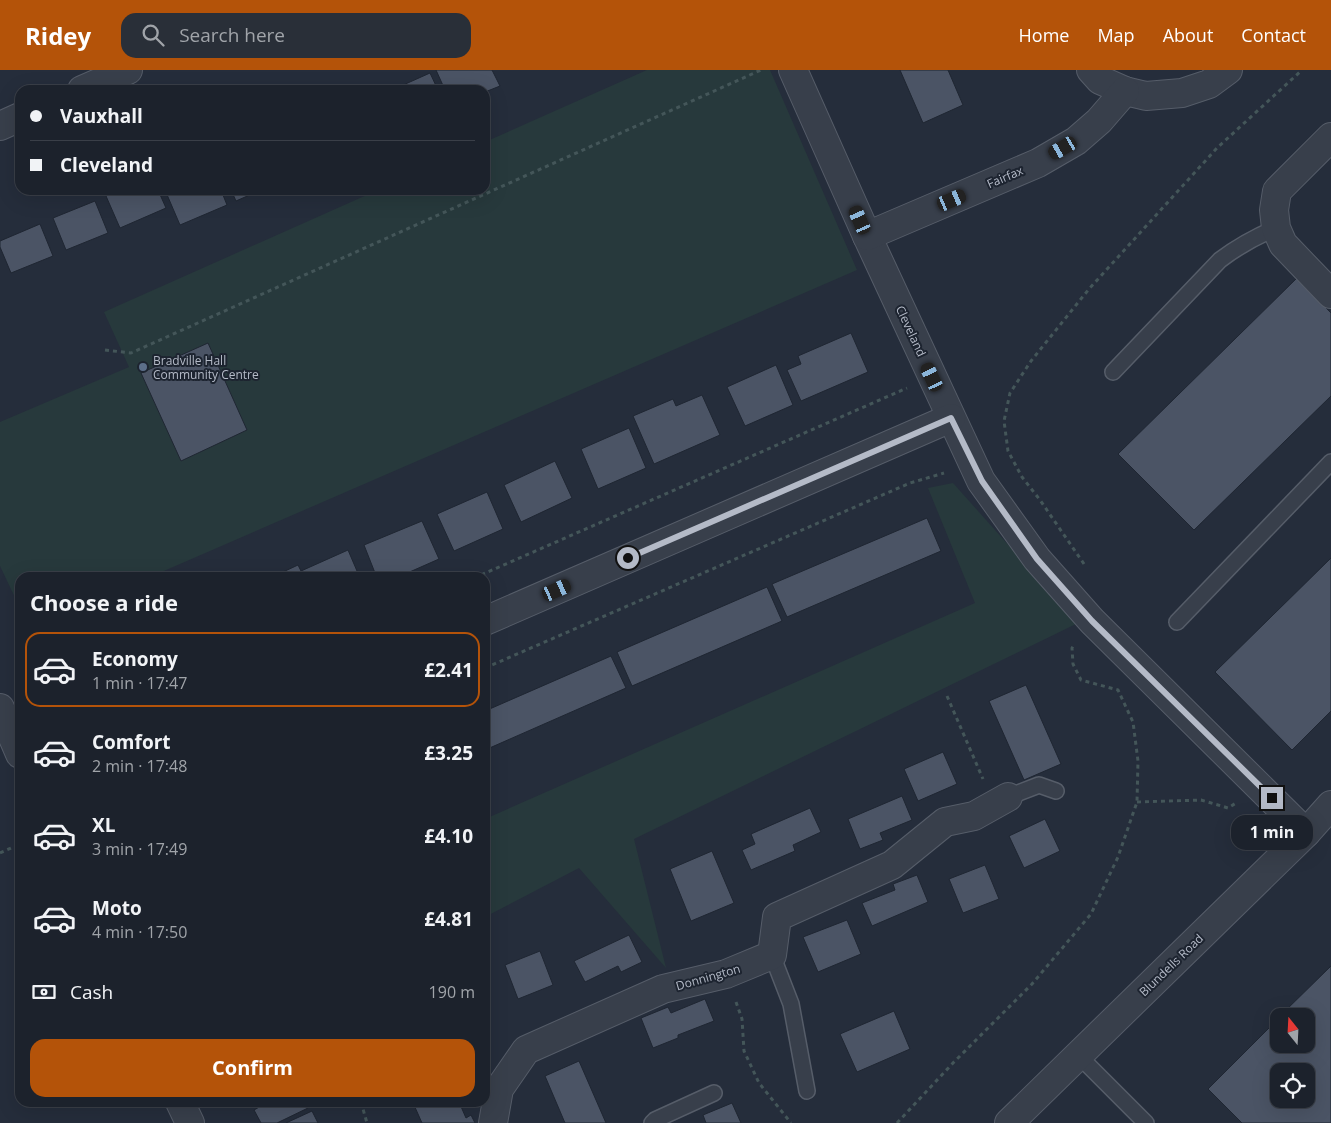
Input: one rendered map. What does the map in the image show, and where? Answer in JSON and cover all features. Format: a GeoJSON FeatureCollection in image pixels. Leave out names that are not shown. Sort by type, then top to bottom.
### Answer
{"type":"FeatureCollection","features":[{"type":"Feature","properties":{"kind":"street"},"geometry":{"type":"LineString","coordinates":[[94,85],[128,70]]}},
{"type":"Feature","properties":{"kind":"street","name":"Cleveland"},"geometry":{"type":"LineString","coordinates":[[793,70],[867,236],[982,481],[1037,559],[1092,621],[1306,833]]}},
{"type":"Feature","properties":{"kind":"street"},"geometry":{"type":"LineString","coordinates":[[1091,70],[1100,80],[1125,91],[1146,96],[1182,93],[1209,84],[1228,70]]}},
{"type":"Feature","properties":{"kind":"street","name":"Fairfax"},"geometry":{"type":"LineString","coordinates":[[867,236],[1038,163],[1076,141],[1099,121],[1125,91]]}},
{"type":"Feature","properties":{"kind":"street"},"geometry":{"type":"LineString","coordinates":[[0,126],[15,119]]}},
{"type":"Feature","properties":{"kind":"street"},"geometry":{"type":"LineString","coordinates":[[1331,137],[1277,191],[1274,210],[1276,228],[1283,244],[1331,294]]}},
{"type":"Feature","properties":{"kind":"street"},"geometry":{"type":"LineString","coordinates":[[490,619],[951,418]]}},
{"type":"Feature","properties":{"kind":"street"},"geometry":{"type":"LineString","coordinates":[[0,708],[15,742]]}},
{"type":"Feature","properties":{"kind":"street"},"geometry":{"type":"LineString","coordinates":[[772,955],[777,917],[892,865],[945,822],[974,816],[1001,801]]}},
{"type":"Feature","properties":{"kind":"street","name":"Blundells Road"},"geometry":{"type":"LineString","coordinates":[[1009,1123],[1306,833],[1331,805]]}},
{"type":"Feature","properties":{"kind":"street","name":"Donnington"},"geometry":{"type":"LineString","coordinates":[[493,1123],[499,1089],[526,1050],[663,989],[726,974],[772,955]]}},
{"type":"Feature","properties":{"kind":"street"},"geometry":{"type":"LineString","coordinates":[[182,1107],[190,1123]]}},
{"type":"Feature","properties":{"kind":"lane"},"geometry":{"type":"LineString","coordinates":[[1113,372],[1220,260],[1246,242],[1276,228]]}},
{"type":"Feature","properties":{"kind":"lane"},"geometry":{"type":"LineString","coordinates":[[1177,622],[1331,462]]}},
{"type":"Feature","properties":{"kind":"lane"},"geometry":{"type":"LineString","coordinates":[[1001,801],[1040,785],[1056,791]]}},
{"type":"Feature","properties":{"kind":"lane"},"geometry":{"type":"LineString","coordinates":[[772,955],[791,1004],[807,1091]]}},
{"type":"Feature","properties":{"kind":"lane"},"geometry":{"type":"LineString","coordinates":[[1078,1055],[1146,1123]]}},
{"type":"Feature","properties":{"kind":"lane"},"geometry":{"type":"LineString","coordinates":[[652,1123],[714,1094]]}},
{"type":"Feature","properties":{"kind":"path"},"geometry":{"type":"LineString","coordinates":[[490,191],[760,70]]}},
{"type":"Feature","properties":{"kind":"path"},"geometry":{"type":"LineString","coordinates":[[105,350],[131,353],[482,195]]}},
{"type":"Feature","properties":{"kind":"path"},"geometry":{"type":"LineString","coordinates":[[488,572],[932,377]]}},
{"type":"Feature","properties":{"kind":"path"},"geometry":{"type":"LineString","coordinates":[[490,666],[910,484],[973,463]]}},
{"type":"Feature","properties":{"kind":"path"},"geometry":{"type":"LineString","coordinates":[[947,696],[1001,801]]}},
{"type":"Feature","properties":{"kind":"path"},"geometry":{"type":"LineString","coordinates":[[1137,802],[1201,800],[1228,808],[1260,787]]}},
{"type":"Feature","properties":{"kind":"path"},"geometry":{"type":"LineString","coordinates":[[0,853],[15,846]]}},
{"type":"Feature","properties":{"kind":"path"},"geometry":{"type":"LineString","coordinates":[[726,974],[742,1019],[744,1051],[758,1083],[790,1123]]}},
{"type":"Feature","properties":{"kind":"path"},"geometry":{"type":"LineString","coordinates":[[362,1107],[367,1123]]}},
{"type":"Feature","properties":{"kind":"shaded area"},"geometry":{"type":"Polygon","coordinates":[[[647,70],[770,70],[857,270],[162,572],[15,572],[15,598],[0,566],[0,422],[129,367],[104,312],[367,195],[490,195],[490,140],[647,70]]]}},
{"type":"Feature","properties":{"kind":"shaded area"},"geometry":{"type":"Polygon","coordinates":[[[953,483],[1078,623],[634,839],[666,968],[579,868],[490,914],[490,817],[975,603],[928,488],[953,483]]]}},
{"type":"Feature","properties":{"kind":"building"},"geometry":{"type":"Polygon","coordinates":[[[436,70],[492,70],[500,86],[490,90],[490,85],[443,85],[436,70]]]}},
{"type":"Feature","properties":{"kind":"building"},"geometry":{"type":"Polygon","coordinates":[[[900,70],[948,70],[963,105],[923,123],[900,70]]]}},
{"type":"Feature","properties":{"kind":"building"},"geometry":{"type":"Polygon","coordinates":[[[430,73],[436,85],[403,85],[430,73]]]}},
{"type":"Feature","properties":{"kind":"building"},"geometry":{"type":"Polygon","coordinates":[[[160,195],[166,208],[120,228],[106,196],[160,195]]]}},
{"type":"Feature","properties":{"kind":"building"},"geometry":{"type":"Polygon","coordinates":[[[167,195],[223,195],[227,205],[180,225],[167,195]]]}},
{"type":"Feature","properties":{"kind":"building"},"geometry":{"type":"Polygon","coordinates":[[[233,195],[250,195],[236,201],[233,195]]]}},
{"type":"Feature","properties":{"kind":"building"},"geometry":{"type":"Polygon","coordinates":[[[95,201],[108,233],[66,250],[53,218],[95,201]]]}},
{"type":"Feature","properties":{"kind":"building"},"geometry":{"type":"Polygon","coordinates":[[[40,224],[53,256],[11,273],[0,247],[0,241],[40,224]]]}},
{"type":"Feature","properties":{"kind":"building"},"geometry":{"type":"Polygon","coordinates":[[[1297,278],[1331,313],[1331,396],[1194,530],[1118,454],[1297,278]]]}},
{"type":"Feature","properties":{"kind":"building"},"geometry":{"type":"Polygon","coordinates":[[[851,333],[868,372],[801,401],[787,370],[801,364],[798,356],[851,333]]]}},
{"type":"Feature","properties":{"kind":"building"},"geometry":{"type":"Polygon","coordinates":[[[208,343],[247,430],[181,461],[141,373],[208,343]]]}},
{"type":"Feature","properties":{"kind":"building"},"geometry":{"type":"Polygon","coordinates":[[[776,365],[793,405],[745,426],[727,387],[776,365]]]}},
{"type":"Feature","properties":{"kind":"building"},"geometry":{"type":"Polygon","coordinates":[[[702,395],[720,435],[654,464],[633,416],[673,399],[676,406],[702,395]]]}},
{"type":"Feature","properties":{"kind":"building"},"geometry":{"type":"Polygon","coordinates":[[[629,428],[646,468],[598,489],[581,449],[629,428]]]}},
{"type":"Feature","properties":{"kind":"building"},"geometry":{"type":"Polygon","coordinates":[[[555,461],[572,498],[521,522],[504,485],[555,461]]]}},
{"type":"Feature","properties":{"kind":"building"},"geometry":{"type":"Polygon","coordinates":[[[487,492],[503,529],[454,551],[437,514],[487,492]]]}},
{"type":"Feature","properties":{"kind":"building"},"geometry":{"type":"Polygon","coordinates":[[[927,518],[941,551],[787,617],[772,584],[927,518]]]}},
{"type":"Feature","properties":{"kind":"building"},"geometry":{"type":"Polygon","coordinates":[[[422,521],[439,559],[410,572],[375,572],[364,545],[422,521]]]}},
{"type":"Feature","properties":{"kind":"building"},"geometry":{"type":"Polygon","coordinates":[[[348,550],[357,572],[283,572],[298,565],[301,571],[348,550]]]}},
{"type":"Feature","properties":{"kind":"building"},"geometry":{"type":"Polygon","coordinates":[[[1331,558],[1331,711],[1292,750],[1215,672],[1331,558]]]}},
{"type":"Feature","properties":{"kind":"building"},"geometry":{"type":"Polygon","coordinates":[[[767,587],[782,621],[632,686],[617,652],[767,587]]]}},
{"type":"Feature","properties":{"kind":"building"},"geometry":{"type":"Polygon","coordinates":[[[611,656],[626,688],[490,748],[490,709],[611,656]]]}},
{"type":"Feature","properties":{"kind":"building"},"geometry":{"type":"Polygon","coordinates":[[[1026,685],[1061,764],[1024,780],[989,701],[1026,685]]]}},
{"type":"Feature","properties":{"kind":"building"},"geometry":{"type":"Polygon","coordinates":[[[943,752],[957,784],[918,801],[904,769],[943,752]]]}},
{"type":"Feature","properties":{"kind":"building"},"geometry":{"type":"Polygon","coordinates":[[[902,796],[912,820],[880,833],[883,840],[860,849],[848,819],[902,796]]]}},
{"type":"Feature","properties":{"kind":"building"},"geometry":{"type":"Polygon","coordinates":[[[810,808],[821,832],[793,845],[795,851],[751,870],[742,850],[755,844],[751,834],[810,808]]]}},
{"type":"Feature","properties":{"kind":"building"},"geometry":{"type":"Polygon","coordinates":[[[1045,819],[1060,851],[1024,868],[1009,836],[1045,819]]]}},
{"type":"Feature","properties":{"kind":"building"},"geometry":{"type":"Polygon","coordinates":[[[712,851],[734,903],[691,921],[670,869],[712,851]]]}},
{"type":"Feature","properties":{"kind":"building"},"geometry":{"type":"Polygon","coordinates":[[[985,865],[999,899],[963,913],[949,879],[985,865]]]}},
{"type":"Feature","properties":{"kind":"building"},"geometry":{"type":"Polygon","coordinates":[[[917,875],[928,902],[872,926],[862,903],[895,890],[893,884],[917,875]]]}},
{"type":"Feature","properties":{"kind":"building"},"geometry":{"type":"Polygon","coordinates":[[[847,920],[861,954],[818,972],[803,937],[847,920]]]}},
{"type":"Feature","properties":{"kind":"building"},"geometry":{"type":"Polygon","coordinates":[[[629,935],[642,962],[621,972],[618,966],[585,982],[574,961],[629,935]]]}},
{"type":"Feature","properties":{"kind":"building"},"geometry":{"type":"Polygon","coordinates":[[[540,951],[553,985],[518,999],[505,965],[540,951]]]}},
{"type":"Feature","properties":{"kind":"building"},"geometry":{"type":"Polygon","coordinates":[[[1331,966],[1331,1123],[1242,1123],[1208,1089],[1270,1027],[1270,1053],[1315,1053],[1315,1008],[1288,1008],[1331,966]]]}},
{"type":"Feature","properties":{"kind":"building"},"geometry":{"type":"Polygon","coordinates":[[[705,999],[714,1021],[678,1035],[678,1038],[653,1048],[641,1018],[668,1007],[671,1013],[705,999]]]}},
{"type":"Feature","properties":{"kind":"building"},"geometry":{"type":"Polygon","coordinates":[[[894,1011],[910,1049],[857,1072],[840,1034],[894,1011]]]}},
{"type":"Feature","properties":{"kind":"building"},"geometry":{"type":"Polygon","coordinates":[[[579,1061],[606,1123],[565,1123],[545,1076],[579,1061]]]}},
{"type":"Feature","properties":{"kind":"building"},"geometry":{"type":"Polygon","coordinates":[[[732,1103],[741,1123],[706,1123],[703,1115],[732,1103]]]}},
{"type":"Feature","properties":{"kind":"building"},"geometry":{"type":"Polygon","coordinates":[[[259,1107],[308,1108],[277,1123],[261,1123],[254,1110],[259,1107]]]}},
{"type":"Feature","properties":{"kind":"building"},"geometry":{"type":"Polygon","coordinates":[[[415,1107],[461,1107],[466,1118],[471,1115],[475,1123],[422,1123],[415,1107]]]}},
{"type":"Feature","properties":{"kind":"building"},"geometry":{"type":"Polygon","coordinates":[[[312,1111],[318,1123],[286,1123],[312,1111]]]}},
{"type":"Feature","properties":{"kind":"place","name":"Bradville Hall Community Centre"},"geometry":{"type":"Point","coordinates":[143,367]}},
{"type":"Feature","properties":{"kind":"route"},"geometry":{"type":"LineString","coordinates":[[628,558],[951,418],[982,481],[1037,559],[1092,621],[1272,798]]}}]}
